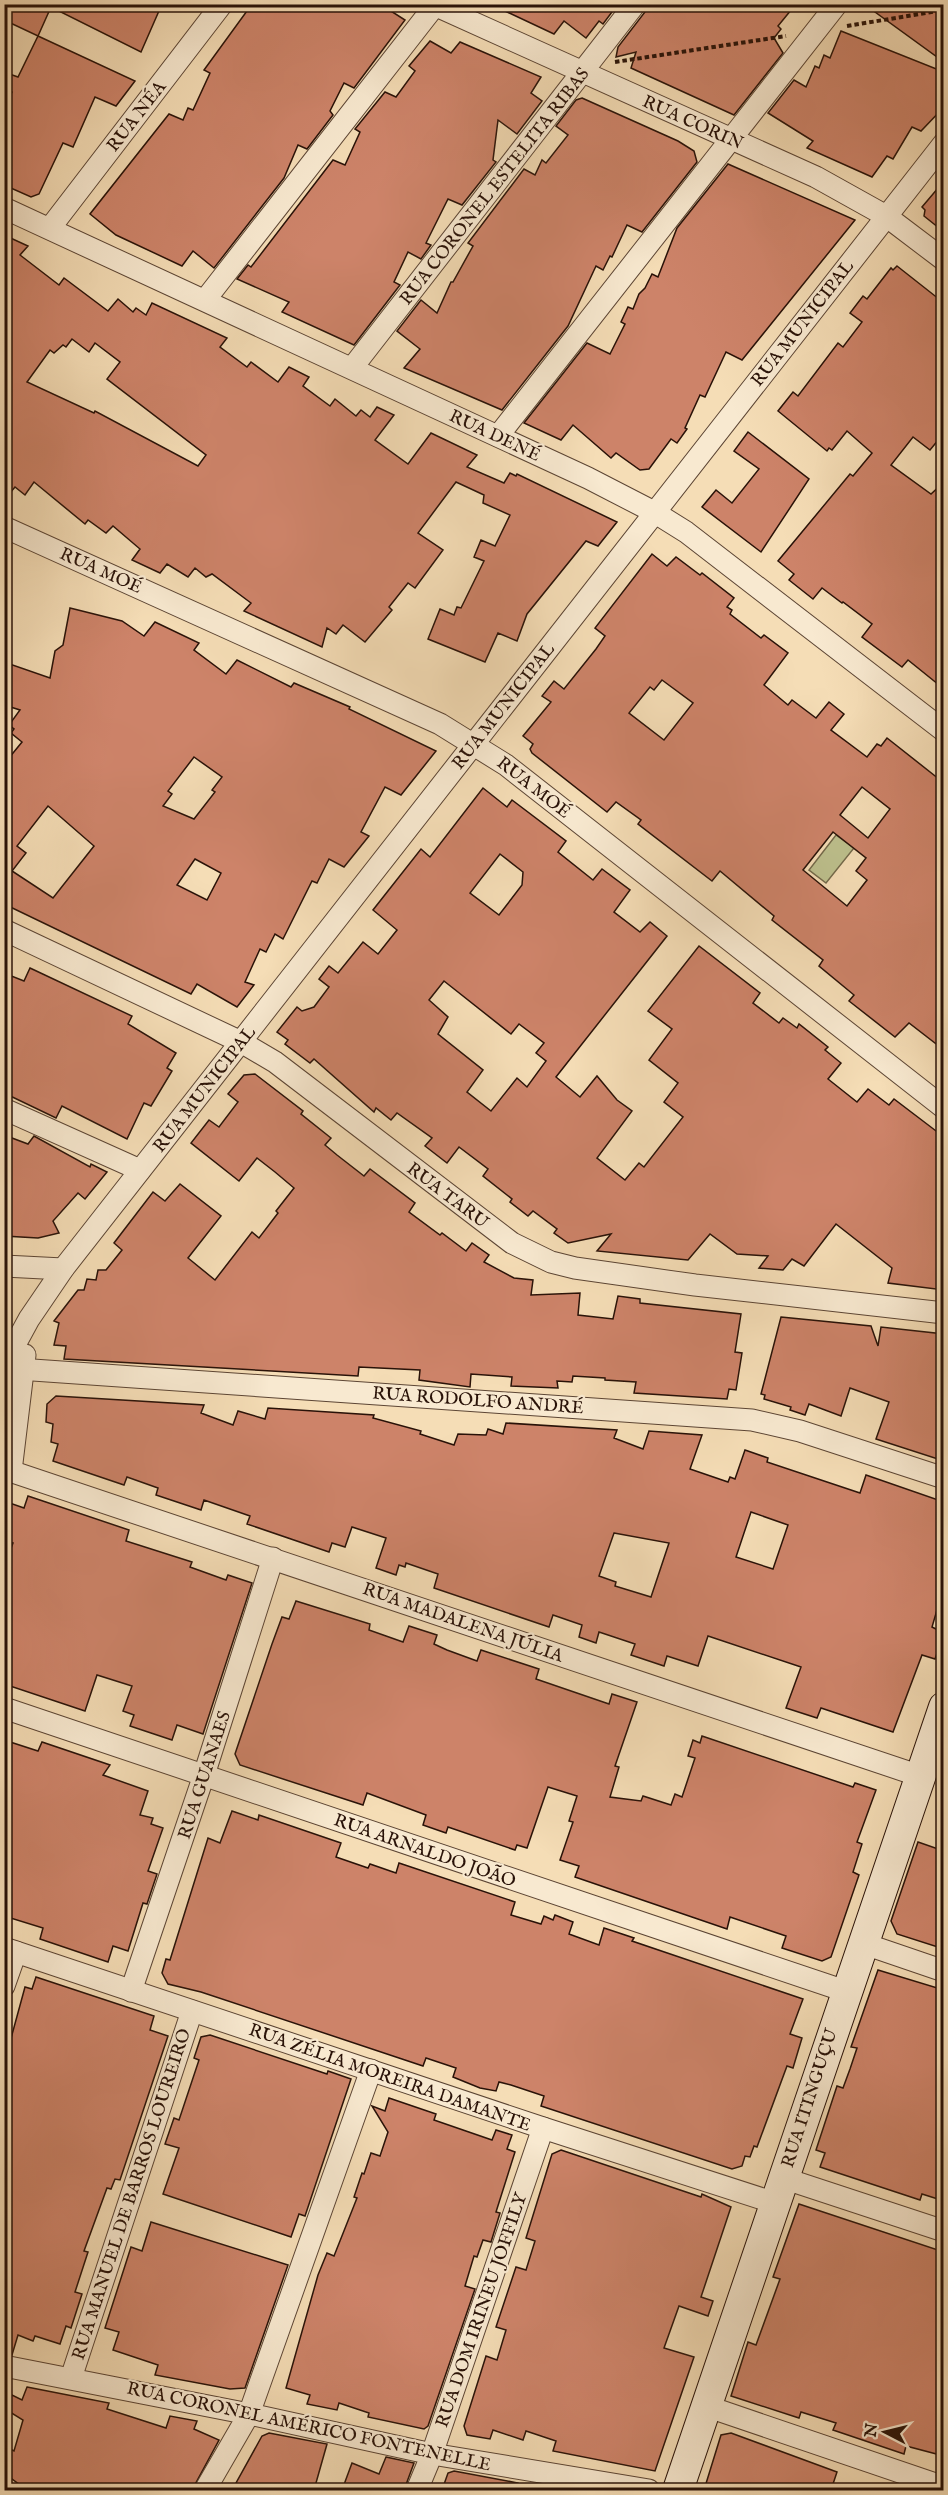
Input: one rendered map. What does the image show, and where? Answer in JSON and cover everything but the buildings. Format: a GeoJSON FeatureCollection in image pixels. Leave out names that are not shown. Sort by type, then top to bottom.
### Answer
{"type":"FeatureCollection","features":[{"type":"Feature","properties":{"kind":"main road","name":"RUA ITINGUÇU"},"geometry":{"type":"LineString","coordinates":[[678,2490],[845,1990],[943,1710]]}},
{"type":"Feature","properties":{"kind":"street","name":"RUA NÉA"},"geometry":{"type":"LineString","coordinates":[[50,228],[222,4]]}},
{"type":"Feature","properties":{"kind":"street","name":"RUA CORONEL ESTELITA RIBAS"},"geometry":{"type":"LineString","coordinates":[[352,368],[635,4]]}},
{"type":"Feature","properties":{"kind":"street"},"geometry":{"type":"LineString","coordinates":[[498,436],[837,4]]}},
{"type":"Feature","properties":{"kind":"street","name":"RUA CORIN"},"geometry":{"type":"LineString","coordinates":[[434,5],[588,65],[730,139],[795,166],[886,216],[944,260]]}},
{"type":"Feature","properties":{"kind":"street"},"geometry":{"type":"LineString","coordinates":[[205,300],[434,5]]}},
{"type":"Feature","properties":{"kind":"street","name":"RUA MUNICIPAL"},"geometry":{"type":"LineString","coordinates":[[11,1367],[29,1319],[63,1269],[944,143]]}},
{"type":"Feature","properties":{"kind":"street","name":"RUA DENÉ"},"geometry":{"type":"LineString","coordinates":[[4,208],[498,436],[654,512],[686,532],[944,731]]}},
{"type":"Feature","properties":{"kind":"street","name":"RUA MOÉ"},"geometry":{"type":"LineString","coordinates":[[4,527],[440,724],[474,743],[506,765],[944,1108]]}},
{"type":"Feature","properties":{"kind":"street","name":"RUA TARU"},"geometry":{"type":"LineString","coordinates":[[4,930],[241,1042],[275,1062],[512,1243],[551,1262],[575,1268],[695,1285],[944,1313]]}},
{"type":"Feature","properties":{"kind":"street"},"geometry":{"type":"LineString","coordinates":[[4,1109],[140,1170]]}},
{"type":"Feature","properties":{"kind":"street"},"geometry":{"type":"LineString","coordinates":[[4,1266],[63,1269]]}},
{"type":"Feature","properties":{"kind":"street"},"geometry":{"type":"LineString","coordinates":[[8,1470],[11,1367]]}},
{"type":"Feature","properties":{"kind":"street","name":"RUA RODOLFO ANDRÉ"},"geometry":{"type":"LineString","coordinates":[[11,1367],[752,1420],[800,1431],[944,1478]]}},
{"type":"Feature","properties":{"kind":"street","name":"RUA MADALENA JÚLIA"},"geometry":{"type":"LineString","coordinates":[[8,1470],[920,1776]]}},
{"type":"Feature","properties":{"kind":"street","name":"RUA GUANAES"},"geometry":{"type":"LineString","coordinates":[[131,1992],[204,1775],[273,1558]]}},
{"type":"Feature","properties":{"kind":"street","name":"RUA ARNALDO JOÃO"},"geometry":{"type":"LineString","coordinates":[[4,1708],[845,1990]]}},
{"type":"Feature","properties":{"kind":"street"},"geometry":{"type":"LineString","coordinates":[[862,1943],[944,1971]]}},
{"type":"Feature","properties":{"kind":"street"},"geometry":{"type":"LineString","coordinates":[[4,1986],[10,1950]]}},
{"type":"Feature","properties":{"kind":"street","name":"RUA ZÉLIA MOREIRA DAMANTE"},"geometry":{"type":"LineString","coordinates":[[10,1950],[543,2128],[944,2231]]}},
{"type":"Feature","properties":{"kind":"street","name":"RUA MANUEL DE BARROS LOUREIRO"},"geometry":{"type":"LineString","coordinates":[[71,2378],[192,2011]]}},
{"type":"Feature","properties":{"kind":"street"},"geometry":{"type":"LineString","coordinates":[[206,2490],[249,2414],[371,2070]]}},
{"type":"Feature","properties":{"kind":"street","name":"RUA DOM IRINEU JOFFILY"},"geometry":{"type":"LineString","coordinates":[[417,2490],[432,2454],[543,2128]]}},
{"type":"Feature","properties":{"kind":"street","name":"RUA CORONEL AMÉRICO FONTENELLE"},"geometry":{"type":"LineString","coordinates":[[4,2366],[249,2414],[432,2454],[649,2490]]}},
{"type":"Feature","properties":{"kind":"street"},"geometry":{"type":"LineString","coordinates":[[706,2406],[944,2487]]}},
{"type":"Feature","properties":{"kind":"path"},"geometry":{"type":"LineString","coordinates":[[588,65],[944,10]]}},
{"type":"Feature","properties":{"kind":"green space"},"geometry":{"type":"Polygon","coordinates":[[[836,835],[854,848],[826,883],[809,870],[836,835]]]}}]}
